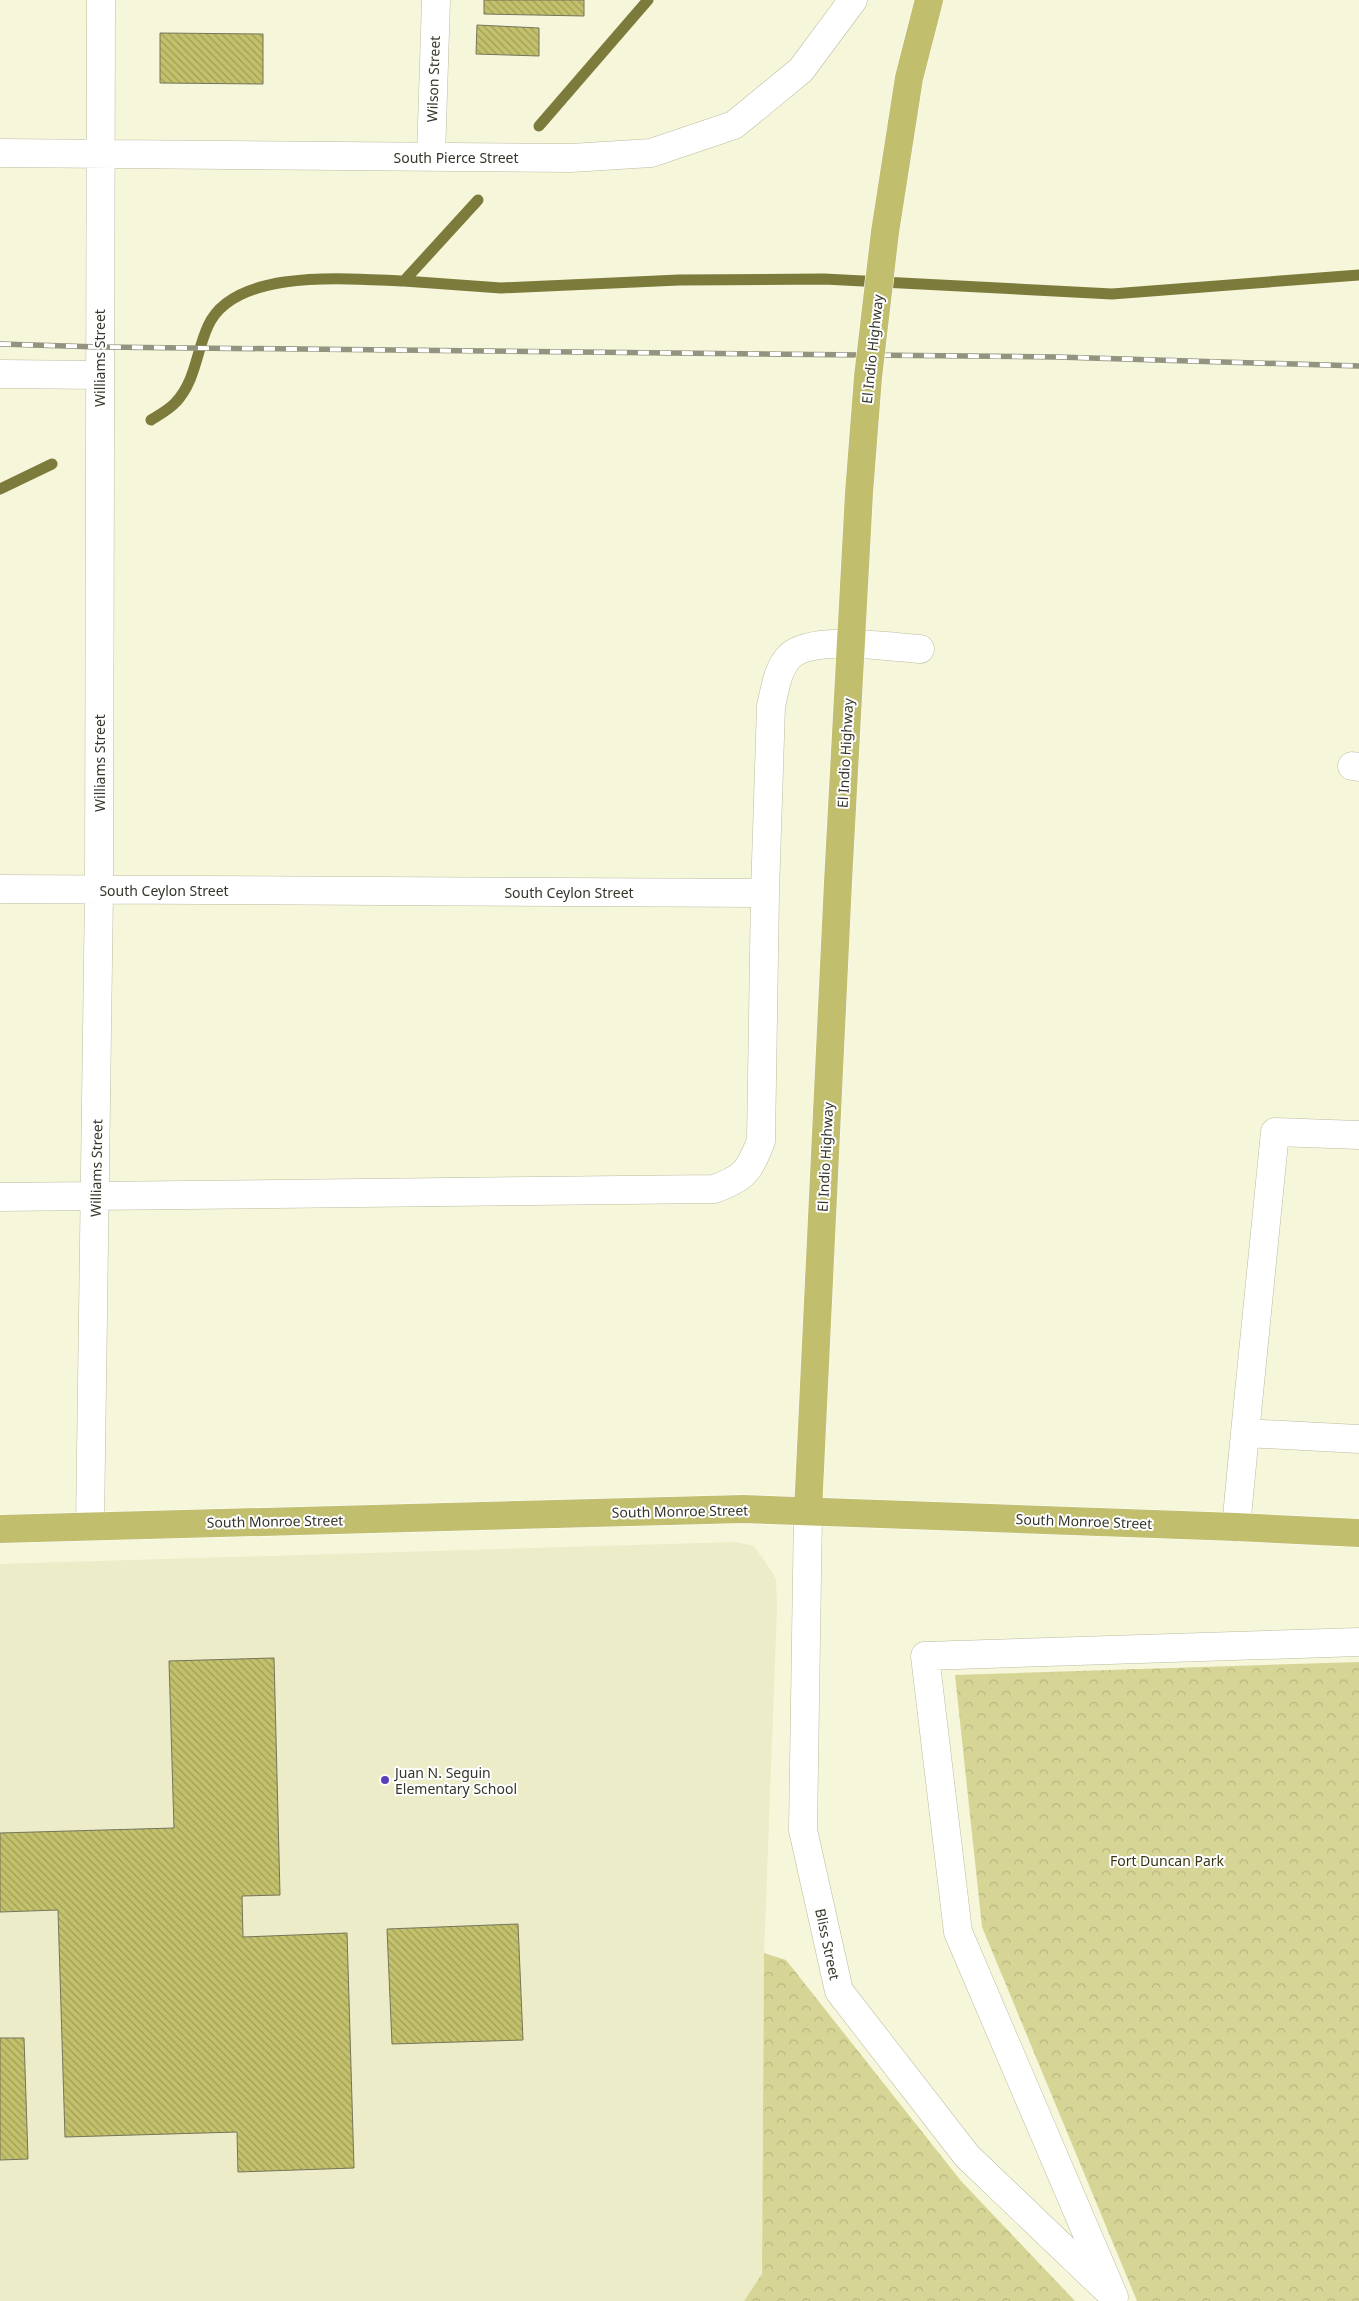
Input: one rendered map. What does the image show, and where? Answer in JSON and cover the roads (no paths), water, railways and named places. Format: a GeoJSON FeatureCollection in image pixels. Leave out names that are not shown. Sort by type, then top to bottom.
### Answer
{"type":"FeatureCollection","features":[{"type":"Feature","properties":{"kind":"main road","name":"El Indio Highway"},"geometry":{"type":"LineString","coordinates":[[808,1511],[838,882],[859,493],[868,377],[885,232],[909,78],[929,0]]}},
{"type":"Feature","properties":{"kind":"main road","name":"South Monroe Street"},"geometry":{"type":"LineString","coordinates":[[0,1529],[744,1510],[1359,1533]]}},
{"type":"Feature","properties":{"kind":"street","name":"Williams Street"},"geometry":{"type":"LineString","coordinates":[[90,1526],[99,890],[101,0]]}},
{"type":"Feature","properties":{"kind":"street","name":"Wilson Street"},"geometry":{"type":"LineString","coordinates":[[431,157],[436,0]]}},
{"type":"Feature","properties":{"kind":"street","name":"South Pierce Street"},"geometry":{"type":"LineString","coordinates":[[0,153],[571,158],[652,153],[734,125],[801,70],[853,0]]}},
{"type":"Feature","properties":{"kind":"street"},"geometry":{"type":"LineString","coordinates":[[0,374],[99,375]]}},
{"type":"Feature","properties":{"kind":"street"},"geometry":{"type":"LineString","coordinates":[[0,1197],[714,1189],[734,1182],[751,1166],[762,1141],[764,893],[771,706],[777,676],[790,656],[807,647],[831,644],[920,649]]}},
{"type":"Feature","properties":{"kind":"street","name":"South Ceylon Street"},"geometry":{"type":"LineString","coordinates":[[0,889],[764,893]]}},
{"type":"Feature","properties":{"kind":"street"},"geometry":{"type":"LineString","coordinates":[[1236,1527],[1274,1132],[1359,1135]]}},
{"type":"Feature","properties":{"kind":"street"},"geometry":{"type":"LineString","coordinates":[[1245,1433],[1359,1439]]}},
{"type":"Feature","properties":{"kind":"street","name":"Bliss Street"},"geometry":{"type":"LineString","coordinates":[[808,1511],[804,1830],[838,1991],[967,2156],[1115,2299]]}},
{"type":"Feature","properties":{"kind":"street"},"geometry":{"type":"LineString","coordinates":[[1115,2299],[958,1932],[925,1656],[1359,1642]]}},
{"type":"Feature","properties":{"kind":"waterway"},"geometry":{"type":"LineString","coordinates":[[539,126],[648,0]]}},
{"type":"Feature","properties":{"kind":"waterway"},"geometry":{"type":"LineString","coordinates":[[151,420],[171,407],[183,393],[192,375],[208,326],[222,307],[242,294],[267,285],[325,279],[404,281],[478,200]]}},
{"type":"Feature","properties":{"kind":"waterway"},"geometry":{"type":"LineString","coordinates":[[404,281],[501,288],[679,280],[824,279],[1112,294],[1359,275]]}},
{"type":"Feature","properties":{"kind":"waterway"},"geometry":{"type":"LineString","coordinates":[[0,489],[52,464]]}},
{"type":"Feature","properties":{"kind":"railway"},"geometry":{"type":"LineString","coordinates":[[0,344],[99,347],[1057,357],[1359,366]]}},
{"type":"Feature","properties":{"kind":"place","name":"Juan N. Seguin Elementary School"},"geometry":{"type":"Point","coordinates":[385,1780]}},
{"type":"Feature","properties":{"kind":"park label","name":"Fort Duncan Park"},"geometry":{"type":"Point","coordinates":[1167,1860]}}]}
